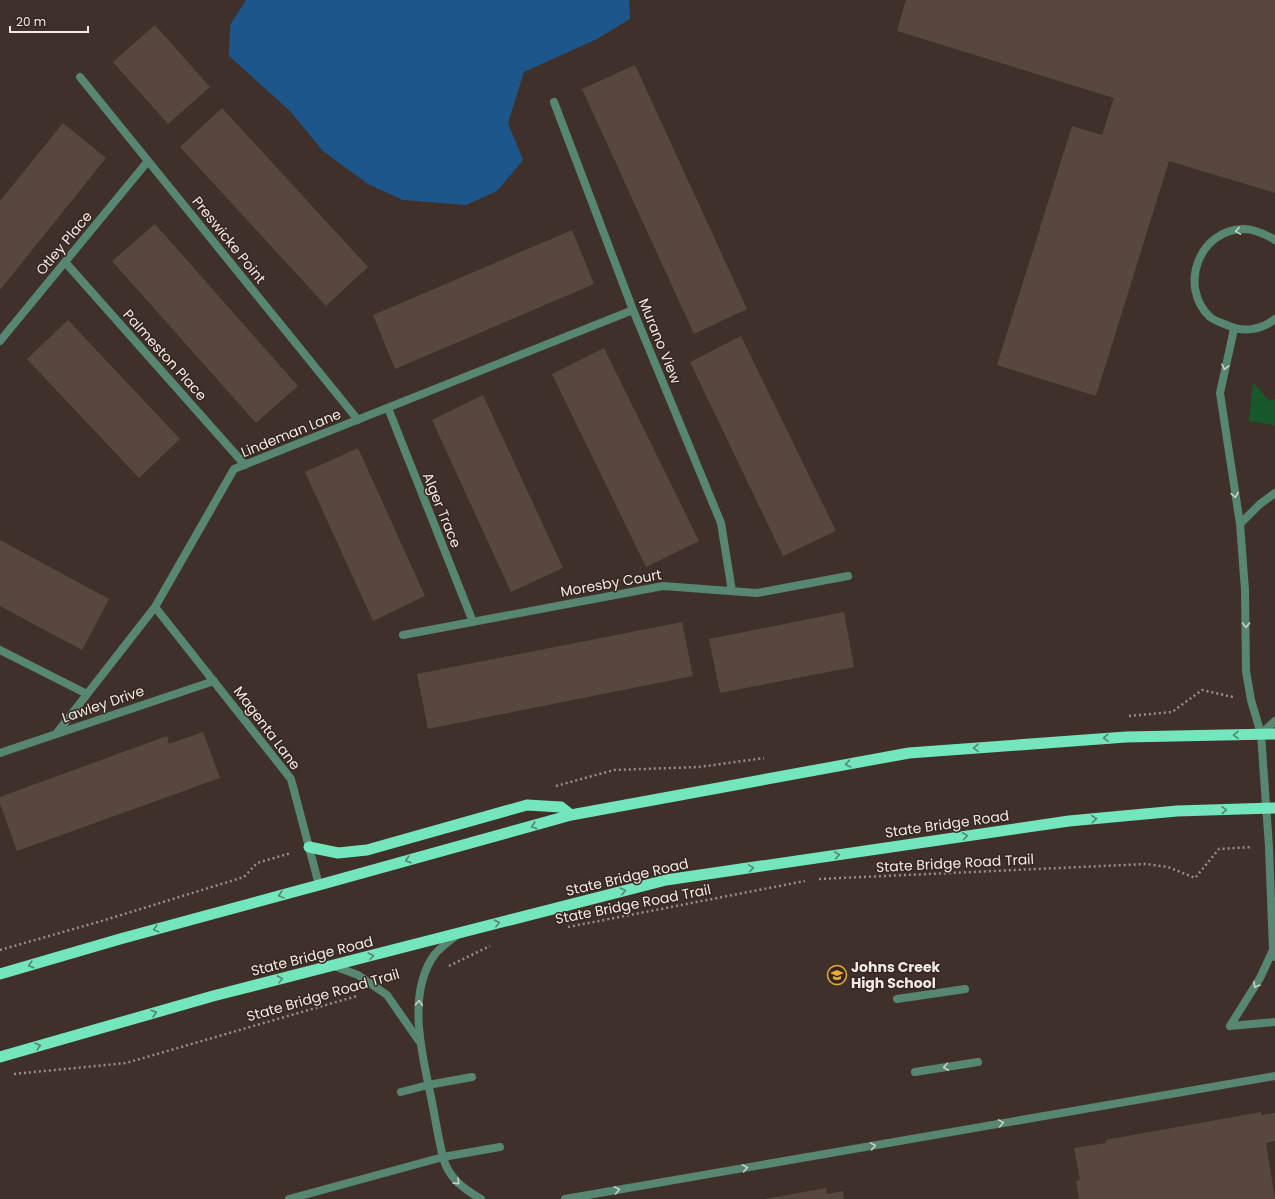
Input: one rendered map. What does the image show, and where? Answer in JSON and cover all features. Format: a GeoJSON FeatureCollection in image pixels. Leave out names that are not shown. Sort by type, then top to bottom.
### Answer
{"type":"FeatureCollection","features":[{"type":"Feature","properties":{"kind":"highway"},"geometry":{"type":"LineString","coordinates":[[0,974],[120,938],[319,885],[571,815],[909,753],[1126,737],[1275,734]]}},
{"type":"Feature","properties":{"kind":"highway"},"geometry":{"type":"LineString","coordinates":[[309,847],[338,853],[367,850],[527,805],[561,807],[571,815]]}},
{"type":"Feature","properties":{"kind":"highway","name":"State Bridge Road"},"geometry":{"type":"LineString","coordinates":[[0,1057],[213,996],[666,880],[1069,821],[1177,811],[1271,808]]}},
{"type":"Feature","properties":{"kind":"street","name":"Preswicke Point"},"geometry":{"type":"LineString","coordinates":[[80,77],[358,420]]}},
{"type":"Feature","properties":{"kind":"street","name":"Murano View"},"geometry":{"type":"LineString","coordinates":[[554,102],[633,310],[721,524],[732,591]]}},
{"type":"Feature","properties":{"kind":"street","name":"Otley Place"},"geometry":{"type":"LineString","coordinates":[[0,341],[148,161]]}},
{"type":"Feature","properties":{"kind":"street"},"geometry":{"type":"LineString","coordinates":[[1275,240],[1260,232],[1243,229],[1226,233],[1212,241],[1201,255],[1195,271],[1195,288],[1200,304],[1211,318],[1234,329],[1240,330],[1256,329],[1270,323],[1275,319]]}},
{"type":"Feature","properties":{"kind":"street","name":"Palmeston Place"},"geometry":{"type":"LineString","coordinates":[[65,262],[245,465]]}},
{"type":"Feature","properties":{"kind":"street","name":"Lindeman Lane"},"geometry":{"type":"LineString","coordinates":[[56,734],[155,607],[234,469],[633,310]]}},
{"type":"Feature","properties":{"kind":"street"},"geometry":{"type":"LineString","coordinates":[[1234,329],[1220,393],[1240,524],[1245,590],[1246,671],[1251,700],[1261,734],[1271,808],[1269,847],[1274,954],[1230,1026],[1275,1022]]}},
{"type":"Feature","properties":{"kind":"street","name":"Alger Trace"},"geometry":{"type":"LineString","coordinates":[[388,408],[472,622]]}},
{"type":"Feature","properties":{"kind":"street"},"geometry":{"type":"LineString","coordinates":[[1240,524],[1260,504],[1275,493]]}},
{"type":"Feature","properties":{"kind":"street","name":"Moresby Court"},"geometry":{"type":"LineString","coordinates":[[403,634],[664,586],[757,593],[848,576]]}},
{"type":"Feature","properties":{"kind":"street","name":"Magenta Lane"},"geometry":{"type":"LineString","coordinates":[[155,607],[291,779],[319,885]]}},
{"type":"Feature","properties":{"kind":"street"},"geometry":{"type":"LineString","coordinates":[[0,650],[87,694]]}},
{"type":"Feature","properties":{"kind":"street","name":"Lawley Drive"},"geometry":{"type":"LineString","coordinates":[[0,753],[214,681]]}},
{"type":"Feature","properties":{"kind":"street"},"geometry":{"type":"LineString","coordinates":[[1261,734],[1275,721]]}},
{"type":"Feature","properties":{"kind":"street"},"geometry":{"type":"LineString","coordinates":[[459,933],[435,954],[425,976],[420,993],[418,1014],[420,1042],[443,1157],[451,1176],[465,1190],[481,1199]]}},
{"type":"Feature","properties":{"kind":"street"},"geometry":{"type":"LineString","coordinates":[[334,966],[358,975],[387,995],[420,1042]]}},
{"type":"Feature","properties":{"kind":"street"},"geometry":{"type":"LineString","coordinates":[[897,999],[965,989]]}},
{"type":"Feature","properties":{"kind":"street"},"geometry":{"type":"LineString","coordinates":[[915,1072],[978,1062]]}},
{"type":"Feature","properties":{"kind":"street"},"geometry":{"type":"LineString","coordinates":[[401,1092],[472,1076]]}},
{"type":"Feature","properties":{"kind":"street"},"geometry":{"type":"LineString","coordinates":[[565,1199],[1275,1076]]}},
{"type":"Feature","properties":{"kind":"street"},"geometry":{"type":"LineString","coordinates":[[289,1199],[443,1157],[500,1147]]}},
{"type":"Feature","properties":{"kind":"path","name":"State Bridge Road Trail"},"geometry":{"type":"LineString","coordinates":[[816,879],[1146,864],[1168,867],[1196,878],[1219,849],[1269,847]]}},
{"type":"Feature","properties":{"kind":"path","name":"State Bridge Road Trail"},"geometry":{"type":"LineString","coordinates":[[567,927],[809,880]]}},
{"type":"Feature","properties":{"kind":"path"},"geometry":{"type":"LineString","coordinates":[[425,976],[454,964],[492,945]]}},
{"type":"Feature","properties":{"kind":"path","name":"State Bridge Road Trail"},"geometry":{"type":"LineString","coordinates":[[12,1075],[126,1063],[380,990]]}},
{"type":"Feature","properties":{"kind":"green space"},"geometry":{"type":"Polygon","coordinates":[[[1253,382],[1269,401],[1275,399],[1275,427],[1274,425],[1249,421],[1253,382]]]}},
{"type":"Feature","properties":{"kind":"water"},"geometry":{"type":"Polygon","coordinates":[[[246,0],[629,0],[630,19],[597,39],[524,72],[508,123],[523,160],[497,191],[466,205],[403,200],[368,184],[323,151],[290,111],[229,56],[230,25],[246,0]]]}},
{"type":"Feature","properties":{"kind":"building"},"geometry":{"type":"Polygon","coordinates":[[[906,0],[1275,0],[1275,193],[1169,161],[1096,396],[997,365],[1072,126],[1102,135],[1114,98],[897,31],[906,0]]]}},
{"type":"Feature","properties":{"kind":"building"},"geometry":{"type":"Polygon","coordinates":[[[155,25],[210,87],[168,124],[113,62],[155,25]]]}},
{"type":"Feature","properties":{"kind":"building"},"geometry":{"type":"Polygon","coordinates":[[[635,65],[747,309],[694,334],[582,89],[635,65]]]}},
{"type":"Feature","properties":{"kind":"building"},"geometry":{"type":"Polygon","coordinates":[[[222,108],[368,267],[326,306],[180,147],[222,108]]]}},
{"type":"Feature","properties":{"kind":"building"},"geometry":{"type":"Polygon","coordinates":[[[63,123],[106,158],[0,290],[0,201],[63,123]]]}},
{"type":"Feature","properties":{"kind":"building"},"geometry":{"type":"Polygon","coordinates":[[[155,224],[298,386],[256,423],[112,261],[155,224]]]}},
{"type":"Feature","properties":{"kind":"building"},"geometry":{"type":"Polygon","coordinates":[[[572,230],[594,284],[395,369],[373,315],[572,230]]]}},
{"type":"Feature","properties":{"kind":"building"},"geometry":{"type":"Polygon","coordinates":[[[68,320],[180,439],[139,478],[27,359],[68,320]]]}},
{"type":"Feature","properties":{"kind":"building"},"geometry":{"type":"Polygon","coordinates":[[[741,336],[836,531],[783,556],[690,362],[741,336]]]}},
{"type":"Feature","properties":{"kind":"building"},"geometry":{"type":"Polygon","coordinates":[[[604,348],[699,541],[646,567],[552,374],[604,348]]]}},
{"type":"Feature","properties":{"kind":"building"},"geometry":{"type":"Polygon","coordinates":[[[483,395],[563,568],[511,592],[432,420],[483,395]]]}},
{"type":"Feature","properties":{"kind":"building"},"geometry":{"type":"Polygon","coordinates":[[[358,448],[425,596],[373,621],[305,472],[358,448]]]}},
{"type":"Feature","properties":{"kind":"building"},"geometry":{"type":"Polygon","coordinates":[[[0,540],[109,599],[82,650],[0,606],[0,540]]]}},
{"type":"Feature","properties":{"kind":"building"},"geometry":{"type":"Polygon","coordinates":[[[844,612],[854,667],[720,693],[709,639],[844,612]]]}},
{"type":"Feature","properties":{"kind":"building"},"geometry":{"type":"Polygon","coordinates":[[[682,622],[693,676],[428,729],[417,674],[682,622]]]}},
{"type":"Feature","properties":{"kind":"building"},"geometry":{"type":"Polygon","coordinates":[[[203,732],[220,778],[17,851],[0,804],[0,797],[167,736],[169,744],[203,732]]]}},
{"type":"Feature","properties":{"kind":"building"},"geometry":{"type":"Polygon","coordinates":[[[1261,1112],[1261,1115],[1275,1113],[1275,1141],[1266,1143],[1275,1199],[1079,1199],[1076,1181],[1080,1180],[1074,1148],[1106,1143],[1105,1140],[1261,1112]]]}},
{"type":"Feature","properties":{"kind":"building"},"geometry":{"type":"Polygon","coordinates":[[[826,1188],[827,1194],[843,1191],[844,1199],[765,1199],[826,1188]]]}},
{"type":"Feature","properties":{"kind":"place","name":"Johns Creek High School"},"geometry":{"type":"Point","coordinates":[837,975]}}]}
